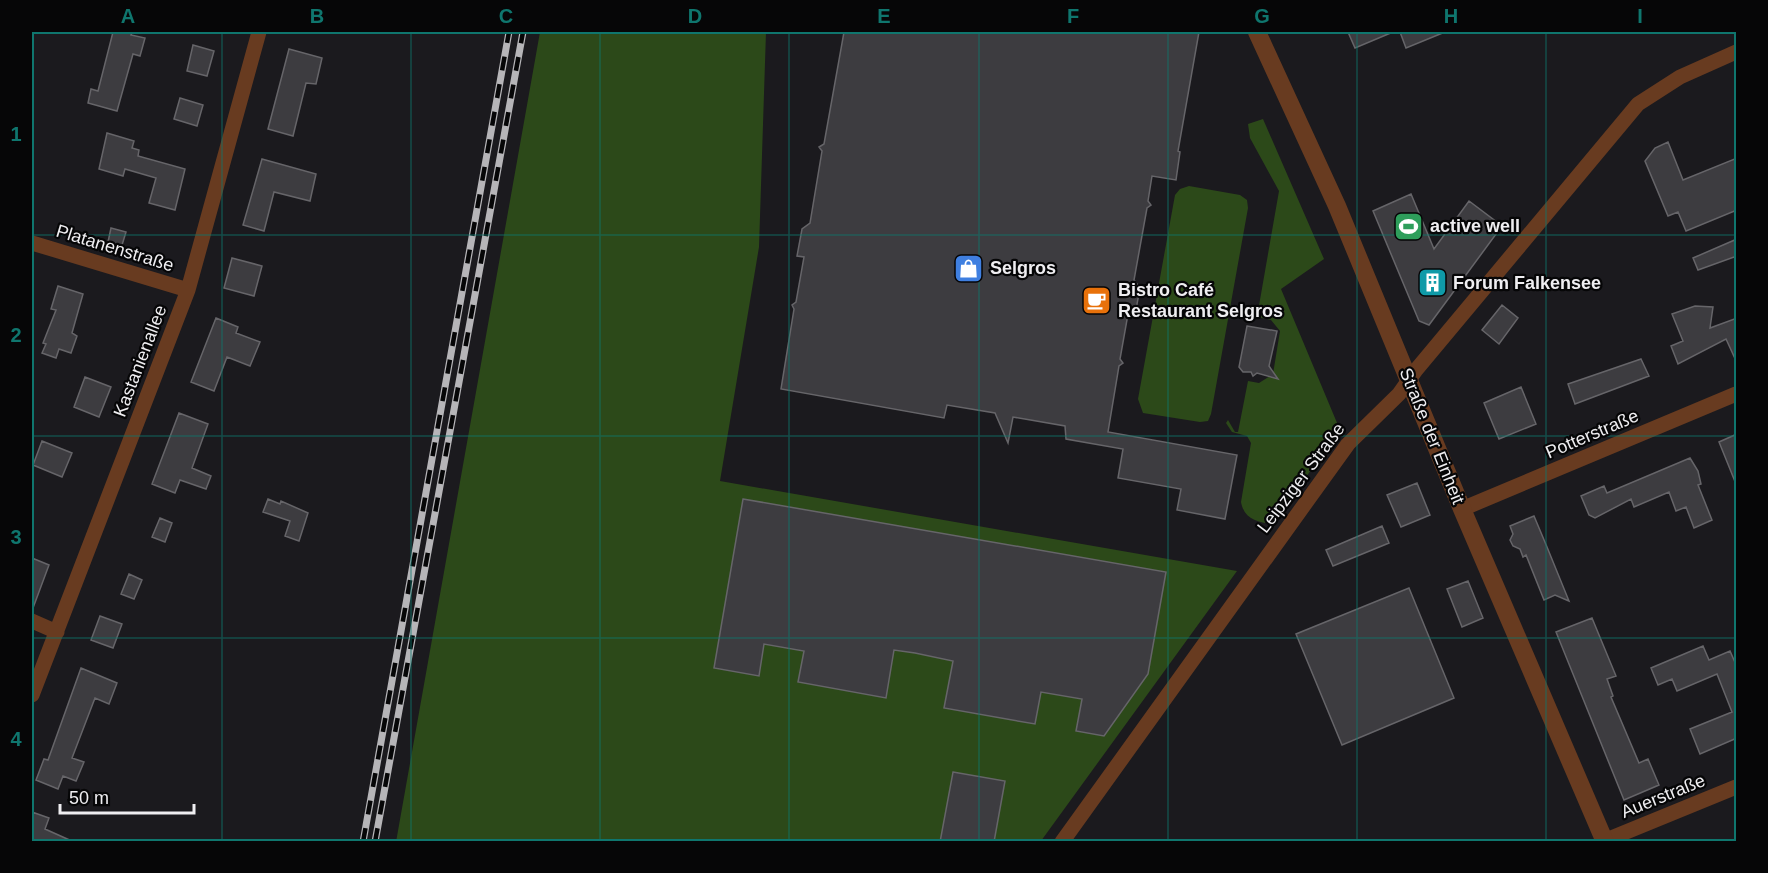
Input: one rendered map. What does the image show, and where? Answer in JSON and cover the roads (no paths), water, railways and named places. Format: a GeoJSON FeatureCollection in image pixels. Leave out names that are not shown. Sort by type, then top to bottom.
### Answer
{"type":"FeatureCollection","features":[{"type":"Feature","properties":{"kind":"street","name":"Kastanienallee"},"geometry":{"type":"LineString","coordinates":[[32,695],[188,290],[259,32]]}},
{"type":"Feature","properties":{"kind":"street","name":"Straße der Einheit"},"geometry":{"type":"LineString","coordinates":[[1257,32],[1337,206],[1462,509],[1604,841]]}},
{"type":"Feature","properties":{"kind":"street","name":"Leipziger Straße"},"geometry":{"type":"LineString","coordinates":[[1062,842],[1348,444],[1396,398],[1638,104],[1680,77],[1737,52]]}},
{"type":"Feature","properties":{"kind":"street","name":"Platanenstraße"},"geometry":{"type":"LineString","coordinates":[[32,243],[188,290]]}},
{"type":"Feature","properties":{"kind":"street","name":"Potterstraße"},"geometry":{"type":"LineString","coordinates":[[1462,509],[1737,394]]}},
{"type":"Feature","properties":{"kind":"street"},"geometry":{"type":"LineString","coordinates":[[32,621],[57,632]]}},
{"type":"Feature","properties":{"kind":"street","name":"Auerstraße"},"geometry":{"type":"LineString","coordinates":[[1604,841],[1737,787]]}},
{"type":"Feature","properties":{"kind":"railway"},"geometry":{"type":"LineString","coordinates":[[363,842],[509,32]]}},
{"type":"Feature","properties":{"kind":"railway"},"geometry":{"type":"LineString","coordinates":[[375,842],[523,32]]}},
{"type":"Feature","properties":{"kind":"place","name":"active well"},"geometry":{"type":"Point","coordinates":[1409,226]}},
{"type":"Feature","properties":{"kind":"place","name":"Selgros"},"geometry":{"type":"Point","coordinates":[969,268]}},
{"type":"Feature","properties":{"kind":"place","name":"Forum Falkensee"},"geometry":{"type":"Point","coordinates":[1432,283]}},
{"type":"Feature","properties":{"kind":"place","name":"Bistro Café Restaurant Selgros"},"geometry":{"type":"Point","coordinates":[1097,300]}}]}
